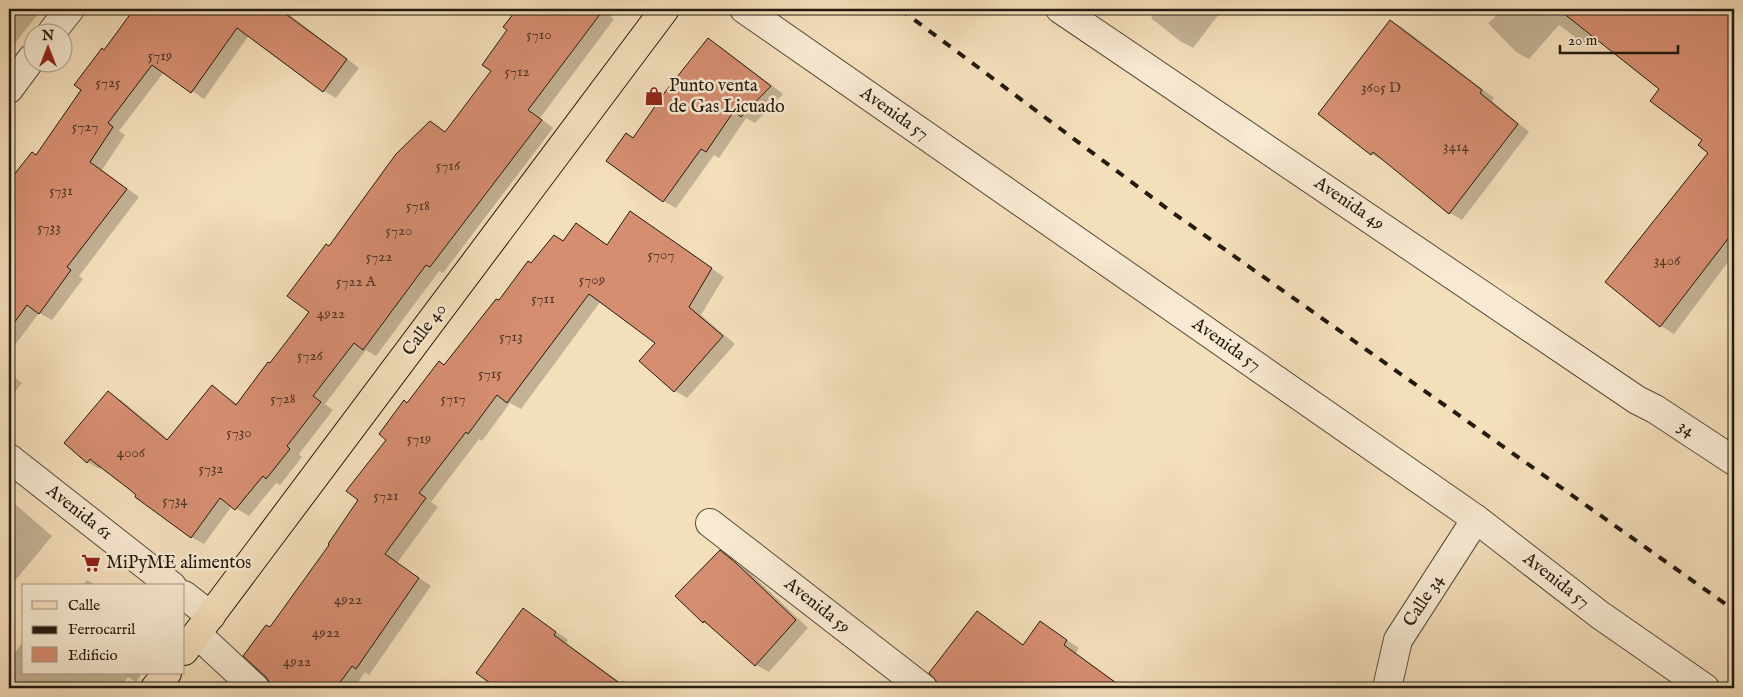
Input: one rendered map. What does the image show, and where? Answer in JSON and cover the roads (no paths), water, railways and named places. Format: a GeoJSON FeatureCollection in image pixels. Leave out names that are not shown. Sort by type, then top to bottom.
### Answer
{"type":"FeatureCollection","features":[{"type":"Feature","properties":{"kind":"main road","name":"Calle 40"},"geometry":{"type":"LineString","coordinates":[[197,634],[665,9]]}},
{"type":"Feature","properties":{"kind":"main road"},"geometry":{"type":"LineString","coordinates":[[155,688],[166,674]]}},
{"type":"Feature","properties":{"kind":"street"},"geometry":{"type":"LineString","coordinates":[[60,22],[70,9]]}},
{"type":"Feature","properties":{"kind":"street","name":"Avenida 57"},"geometry":{"type":"LineString","coordinates":[[744,9],[1476,519],[1600,615],[1704,688]]}},
{"type":"Feature","properties":{"kind":"street","name":"Avenida 49"},"geometry":{"type":"LineString","coordinates":[[1060,9],[1637,400]]}},
{"type":"Feature","properties":{"kind":"street"},"geometry":{"type":"LineString","coordinates":[[9,89],[22,71]]}},
{"type":"Feature","properties":{"kind":"street","name":"34"},"geometry":{"type":"LineString","coordinates":[[1637,400],[1655,409],[1734,461]]}},
{"type":"Feature","properties":{"kind":"street","name":"Avenida 61"},"geometry":{"type":"LineString","coordinates":[[9,458],[169,584]]}},
{"type":"Feature","properties":{"kind":"street","name":"Calle 34"},"geometry":{"type":"LineString","coordinates":[[1387,688],[1398,640],[1476,519]]}},
{"type":"Feature","properties":{"kind":"street","name":"Avenida 59"},"geometry":{"type":"LineString","coordinates":[[710,523],[923,688]]}},
{"type":"Feature","properties":{"kind":"street"},"geometry":{"type":"LineString","coordinates":[[185,598],[197,634],[255,688]]}},
{"type":"Feature","properties":{"kind":"railway"},"geometry":{"type":"LineString","coordinates":[[900,9],[1169,210],[1734,610]]}},
{"type":"Feature","properties":{"kind":"place","name":"Punto venta de Gas Licuado"},"geometry":{"type":"Point","coordinates":[654,96]}},
{"type":"Feature","properties":{"kind":"place","name":"MiPyME alimentos"},"geometry":{"type":"Point","coordinates":[91,563]}}]}
